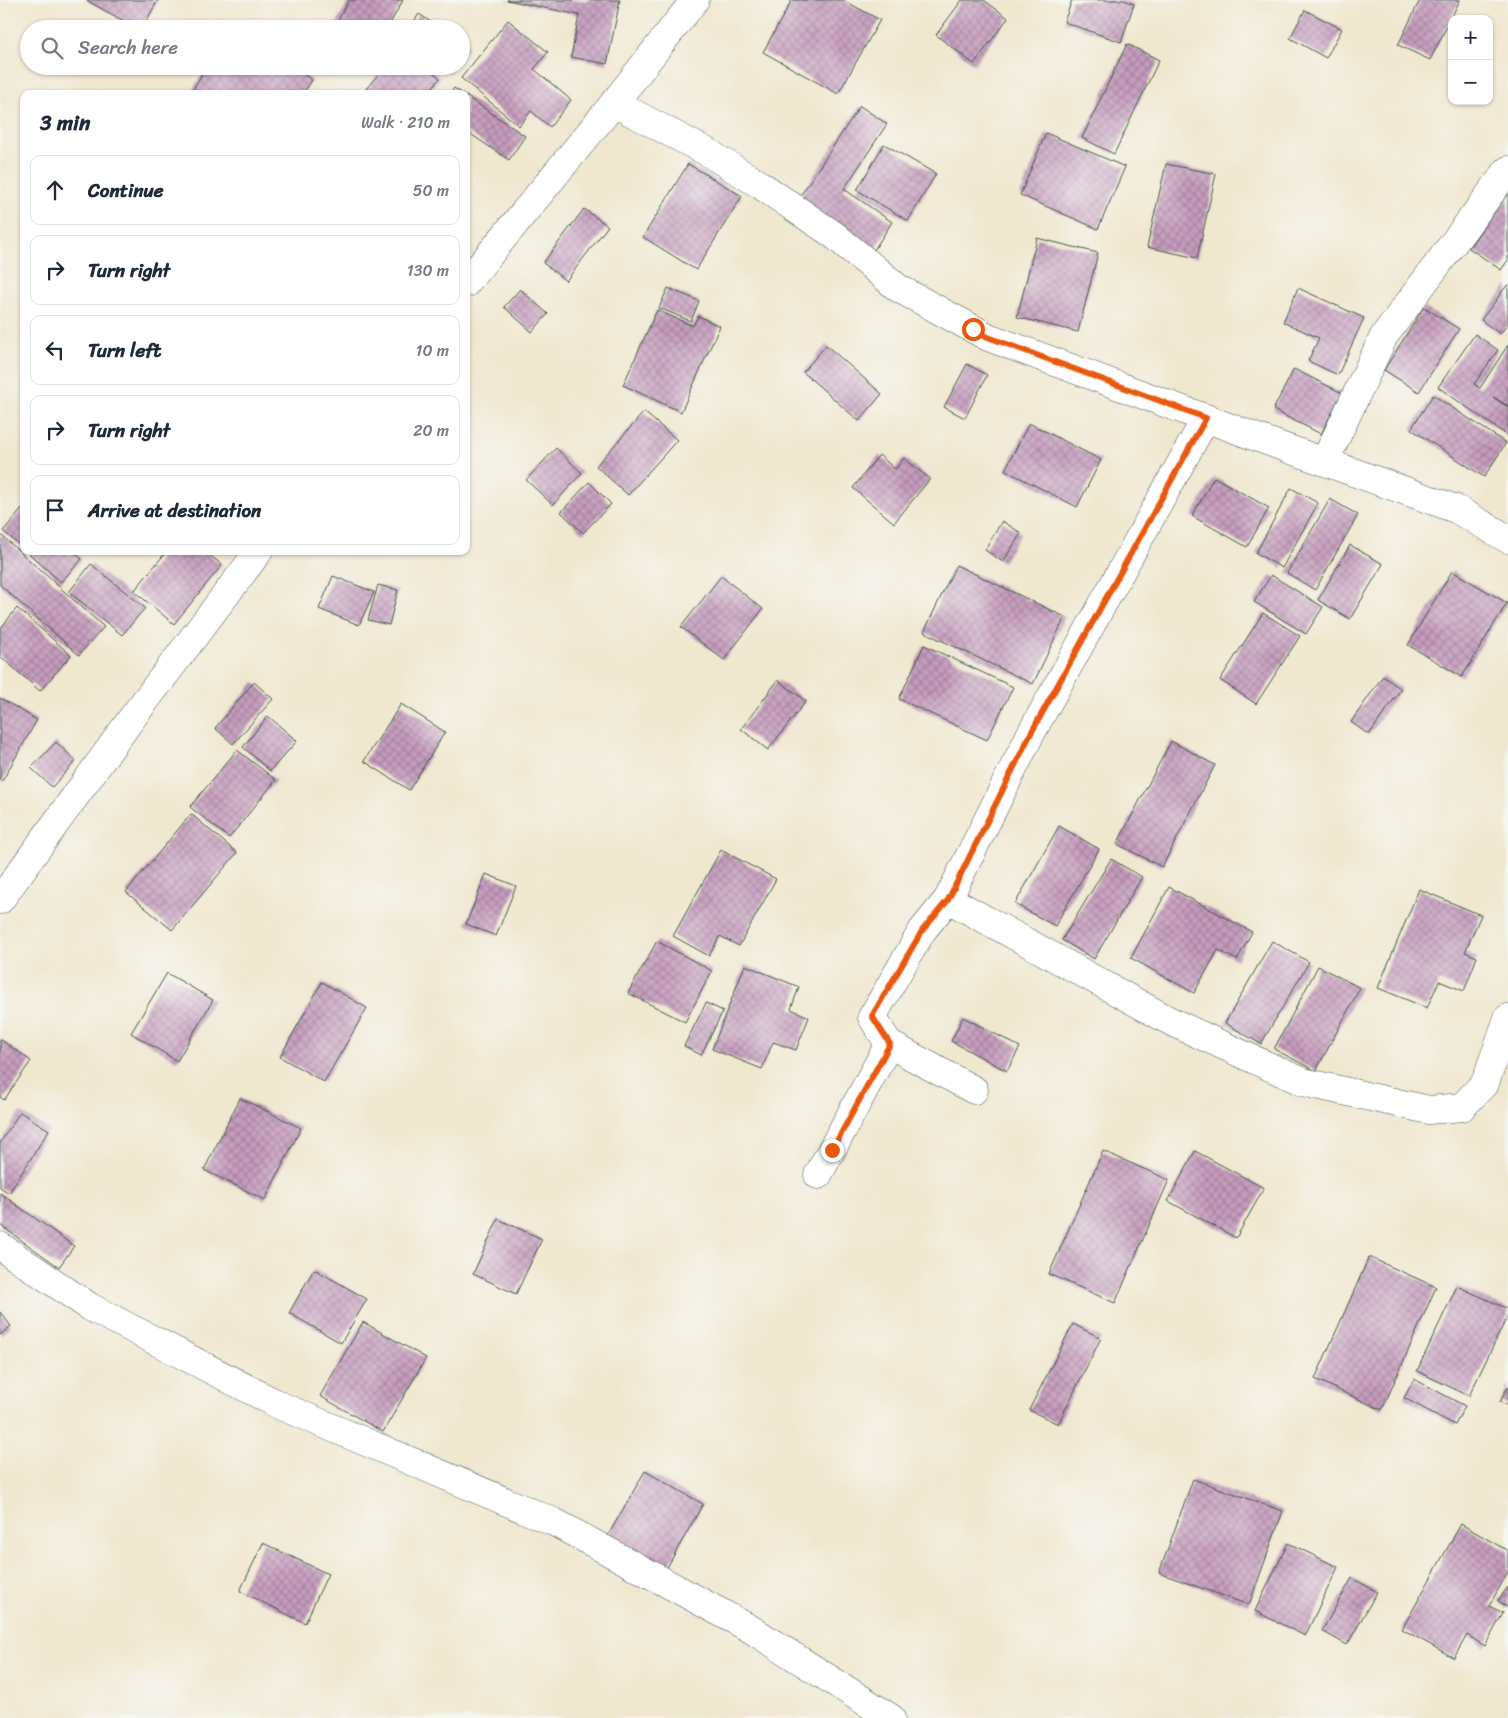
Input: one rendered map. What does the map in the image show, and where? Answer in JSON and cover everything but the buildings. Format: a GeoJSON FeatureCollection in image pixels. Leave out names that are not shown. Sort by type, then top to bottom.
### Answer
{"type":"FeatureCollection","features":[{"type":"Feature","properties":{"kind":"street"},"geometry":{"type":"LineString","coordinates":[[470,278],[614,103],[695,0]]}},
{"type":"Feature","properties":{"kind":"street"},"geometry":{"type":"LineString","coordinates":[[614,103],[707,152],[759,184],[834,235],[898,288],[988,337],[1456,509],[1508,539]]}},
{"type":"Feature","properties":{"kind":"street"},"geometry":{"type":"LineString","coordinates":[[1325,461],[1384,336],[1508,170]]}},
{"type":"Feature","properties":{"kind":"street"},"geometry":{"type":"LineString","coordinates":[[974,1090],[890,1044],[872,1016],[922,931],[948,900],[1030,735],[1206,418]]}},
{"type":"Feature","properties":{"kind":"street"},"geometry":{"type":"LineString","coordinates":[[0,900],[132,718],[256,555]]}},
{"type":"Feature","properties":{"kind":"street"},"geometry":{"type":"LineString","coordinates":[[948,900],[1170,1021],[1295,1079],[1429,1110],[1462,1108],[1485,1083],[1508,1018]]}},
{"type":"Feature","properties":{"kind":"street"},"geometry":{"type":"LineString","coordinates":[[818,1175],[855,1104],[890,1044]]}},
{"type":"Feature","properties":{"kind":"street"},"geometry":{"type":"LineString","coordinates":[[0,1246],[90,1307],[281,1406],[554,1522],[749,1628],[891,1718]]}},
{"type":"Feature","properties":{"kind":"route"},"geometry":{"type":"LineString","coordinates":[[832,1150],[855,1104],[890,1044],[872,1016],[922,931],[948,900],[1030,735],[1206,418],[988,337],[973,329]]}}]}
